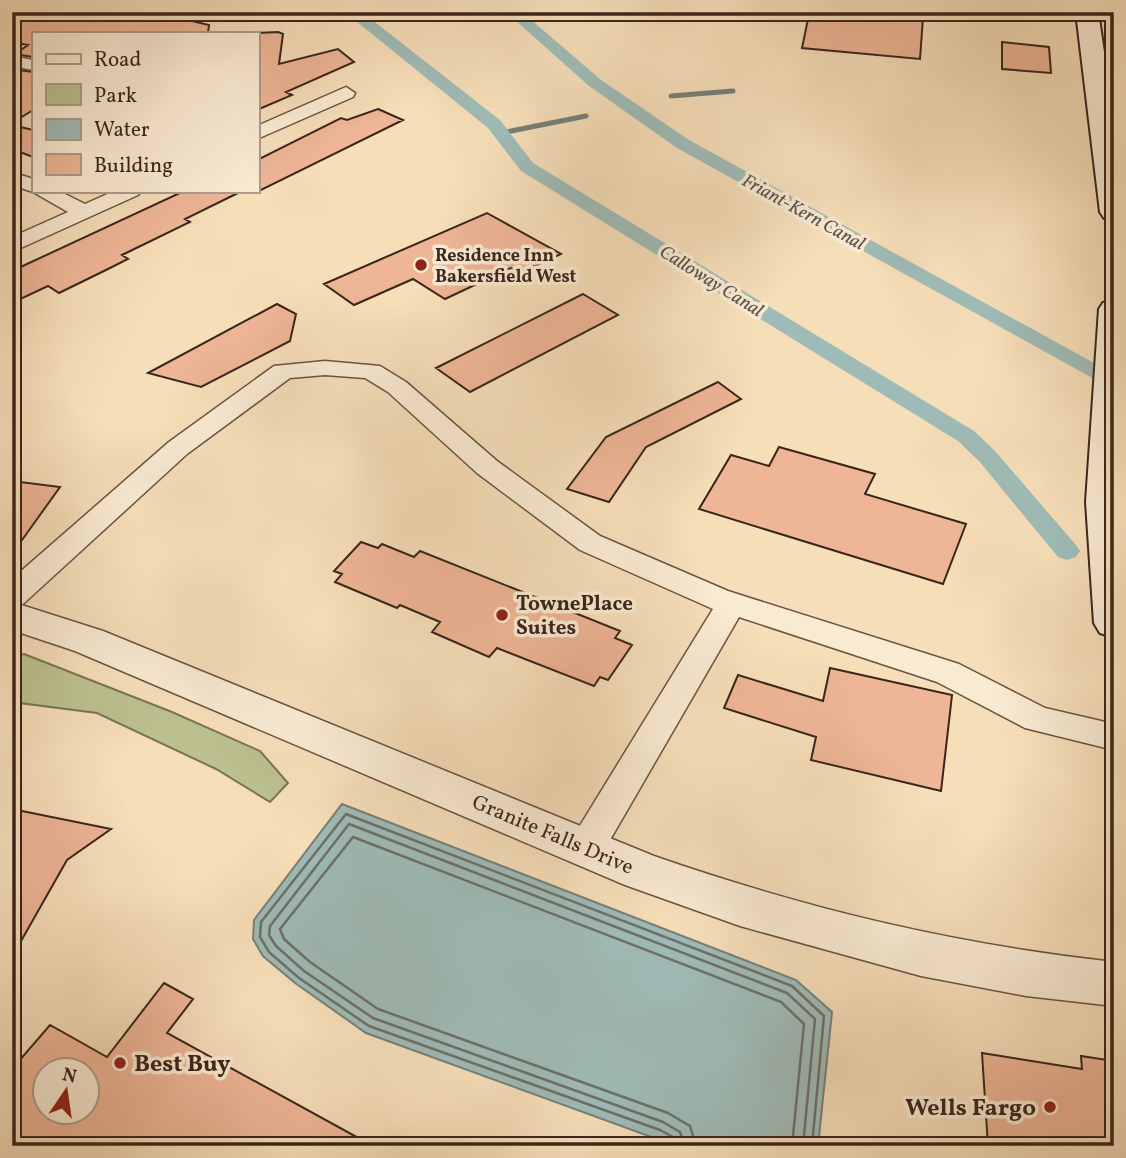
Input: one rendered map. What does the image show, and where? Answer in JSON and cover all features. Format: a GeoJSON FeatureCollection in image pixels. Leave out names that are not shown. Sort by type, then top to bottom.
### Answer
{"type":"FeatureCollection","features":[{"type":"Feature","properties":{"kind":"main road"},"geometry":{"type":"LineString","coordinates":[[1087,12],[1106,94],[1114,212]]}},
{"type":"Feature","properties":{"kind":"main road"},"geometry":{"type":"LineString","coordinates":[[1114,309],[1104,502],[1114,623]]}},
{"type":"Feature","properties":{"kind":"street"},"geometry":{"type":"LineString","coordinates":[[12,61],[32,65]]}},
{"type":"Feature","properties":{"kind":"street"},"geometry":{"type":"LineString","coordinates":[[259,132],[346,93]]}},
{"type":"Feature","properties":{"kind":"street"},"geometry":{"type":"LineString","coordinates":[[12,178],[32,186]]}},
{"type":"Feature","properties":{"kind":"street"},"geometry":{"type":"LineString","coordinates":[[45,192],[85,212]]}},
{"type":"Feature","properties":{"kind":"street"},"geometry":{"type":"LineString","coordinates":[[12,245],[129,192]]}},
{"type":"Feature","properties":{"kind":"street"},"geometry":{"type":"LineString","coordinates":[[12,596],[178,448],[252,391],[283,371],[325,368],[371,371],[397,387],[487,467],[590,543],[733,604],[948,673],[1037,719],[1114,737]]}},
{"type":"Feature","properties":{"kind":"street"},"geometry":{"type":"LineString","coordinates":[[586,848],[733,604]]}},
{"type":"Feature","properties":{"kind":"street","name":"Granite Falls Drive"},"geometry":{"type":"LineString","coordinates":[[12,615],[89,641],[586,848],[740,906],[838,935],[1013,971],[1114,984]]}},
{"type":"Feature","properties":{"kind":"green space"},"geometry":{"type":"Polygon","coordinates":[[[24,654],[172,712],[260,751],[288,783],[270,802],[216,769],[97,713],[12,702],[12,657],[24,654]]]}},
{"type":"Feature","properties":{"kind":"water"},"geometry":{"type":"Polygon","coordinates":[[[342,804],[796,980],[832,1012],[818,1146],[676,1146],[366,1033],[295,983],[263,956],[253,939],[254,920],[342,804]]]}},
{"type":"Feature","properties":{"kind":"building"},"geometry":{"type":"Polygon","coordinates":[[[12,12],[154,12],[209,25],[208,32],[32,32],[32,57],[15,54],[28,45],[12,42],[12,12]]]}},
{"type":"Feature","properties":{"kind":"building"},"geometry":{"type":"Polygon","coordinates":[[[816,12],[891,12],[923,17],[920,59],[802,48],[808,19],[815,20],[816,12]]]}},
{"type":"Feature","properties":{"kind":"building"},"geometry":{"type":"Polygon","coordinates":[[[259,33],[283,34],[279,64],[338,49],[354,62],[286,92],[292,95],[259,109],[259,33]]]}},
{"type":"Feature","properties":{"kind":"building"},"geometry":{"type":"Polygon","coordinates":[[[1002,42],[1049,47],[1051,73],[1002,69],[1002,42]]]}},
{"type":"Feature","properties":{"kind":"building"},"geometry":{"type":"Polygon","coordinates":[[[12,69],[32,72],[32,111],[12,123],[12,69]]]}},
{"type":"Feature","properties":{"kind":"building"},"geometry":{"type":"Polygon","coordinates":[[[378,109],[403,120],[259,191],[259,159],[341,118],[347,120],[378,109]]]}},
{"type":"Feature","properties":{"kind":"building"},"geometry":{"type":"Polygon","coordinates":[[[12,125],[32,130],[32,157],[12,149],[12,125]]]}},
{"type":"Feature","properties":{"kind":"building"},"geometry":{"type":"Polygon","coordinates":[[[182,192],[240,192],[185,219],[190,222],[122,255],[128,259],[59,293],[48,286],[12,303],[12,271],[182,192]]]}},
{"type":"Feature","properties":{"kind":"building","name":"Residence Inn Bakersfield West"},"geometry":{"type":"Polygon","coordinates":[[[487,213],[561,254],[520,273],[511,268],[445,299],[413,279],[354,305],[324,284],[487,213]]]}},
{"type":"Feature","properties":{"kind":"building"},"geometry":{"type":"Polygon","coordinates":[[[583,294],[618,315],[470,392],[436,368],[583,294]]]}},
{"type":"Feature","properties":{"kind":"building"},"geometry":{"type":"Polygon","coordinates":[[[277,304],[296,314],[290,341],[201,387],[148,373],[277,304]]]}},
{"type":"Feature","properties":{"kind":"building"},"geometry":{"type":"Polygon","coordinates":[[[718,382],[741,399],[646,447],[609,502],[567,489],[606,437],[718,382]]]}},
{"type":"Feature","properties":{"kind":"building"},"geometry":{"type":"Polygon","coordinates":[[[779,447],[875,474],[865,494],[966,524],[943,584],[699,509],[731,455],[769,466],[779,447]]]}},
{"type":"Feature","properties":{"kind":"building"},"geometry":{"type":"Polygon","coordinates":[[[12,481],[60,487],[12,554],[12,481]]]}},
{"type":"Feature","properties":{"kind":"building","name":"TownePlace Suites"},"geometry":{"type":"Polygon","coordinates":[[[361,542],[378,548],[382,544],[414,557],[420,551],[620,631],[615,638],[632,645],[608,680],[600,677],[594,686],[497,648],[489,657],[432,632],[440,622],[400,605],[397,608],[335,582],[342,574],[334,571],[361,542]]]}},
{"type":"Feature","properties":{"kind":"building"},"geometry":{"type":"Polygon","coordinates":[[[830,668],[952,695],[941,791],[811,760],[816,737],[724,708],[738,675],[823,701],[830,668]]]}},
{"type":"Feature","properties":{"kind":"building"},"geometry":{"type":"Polygon","coordinates":[[[12,809],[111,829],[67,860],[12,957],[12,809]]]}},
{"type":"Feature","properties":{"kind":"building","name":"Best Buy"},"geometry":{"type":"Polygon","coordinates":[[[164,983],[193,999],[167,1033],[373,1146],[12,1146],[12,1069],[50,1025],[107,1057],[164,983]]]}},
{"type":"Feature","properties":{"kind":"building","name":"Wells Fargo"},"geometry":{"type":"Polygon","coordinates":[[[982,1053],[1082,1069],[1081,1056],[1114,1061],[1114,1146],[988,1146],[982,1053]]]}},
{"type":"Feature","properties":{"kind":"waterway","name":"Calloway Canal"},"geometry":{"type":"LineString","coordinates":[[352,12],[494,124],[527,167],[966,436],[987,456],[1067,551]]}},
{"type":"Feature","properties":{"kind":"waterway","name":"Friant-Kern Canal"},"geometry":{"type":"LineString","coordinates":[[513,12],[595,83],[683,144],[1114,383]]}},
{"type":"Feature","properties":{"kind":"waterway"},"geometry":{"type":"LineString","coordinates":[[671,96],[733,91]]}},
{"type":"Feature","properties":{"kind":"waterway"},"geometry":{"type":"LineString","coordinates":[[501,133],[586,116]]}},
{"type":"Feature","properties":{"kind":"place","name":"Residence Inn Bakersfield West"},"geometry":{"type":"Point","coordinates":[421,265]}},
{"type":"Feature","properties":{"kind":"place","name":"TownePlace Suites"},"geometry":{"type":"Point","coordinates":[502,615]}},
{"type":"Feature","properties":{"kind":"place","name":"Best Buy"},"geometry":{"type":"Point","coordinates":[120,1063]}},
{"type":"Feature","properties":{"kind":"place","name":"Wells Fargo"},"geometry":{"type":"Point","coordinates":[1050,1107]}}]}
